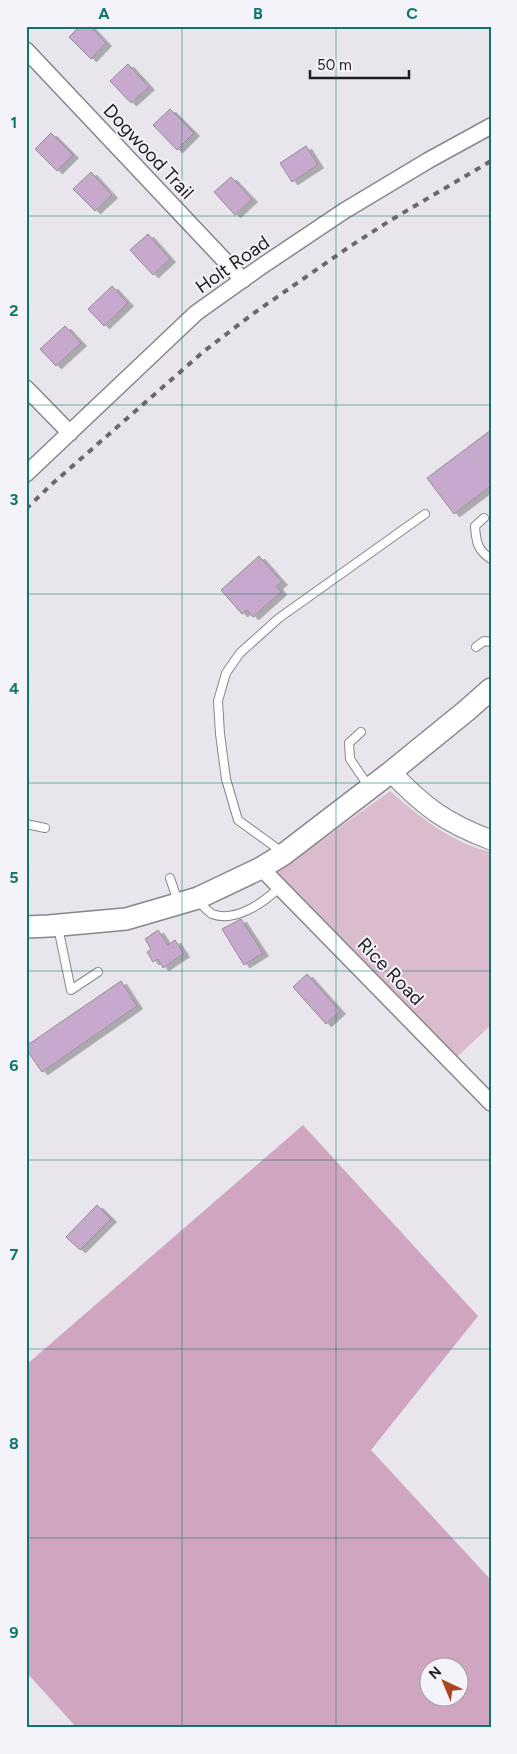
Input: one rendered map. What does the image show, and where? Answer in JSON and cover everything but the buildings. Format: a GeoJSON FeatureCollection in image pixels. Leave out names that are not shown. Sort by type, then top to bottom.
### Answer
{"type":"FeatureCollection","features":[{"type":"Feature","properties":{"kind":"main road"},"geometry":{"type":"LineString","coordinates":[[26,927],[126,919],[187,901],[262,868],[284,854],[370,789],[491,689]]}},
{"type":"Feature","properties":{"kind":"street","name":"Dogwood Trail"},"geometry":{"type":"LineString","coordinates":[[26,50],[243,280]]}},
{"type":"Feature","properties":{"kind":"street","name":"Holt Road"},"geometry":{"type":"LineString","coordinates":[[26,474],[196,313],[344,211],[429,160],[491,126]]}},
{"type":"Feature","properties":{"kind":"street"},"geometry":{"type":"LineString","coordinates":[[26,388],[70,433]]}},
{"type":"Feature","properties":{"kind":"street"},"geometry":{"type":"LineString","coordinates":[[391,772],[413,795],[439,816],[464,830],[491,840]]}},
{"type":"Feature","properties":{"kind":"street","name":"Rice Road"},"geometry":{"type":"LineString","coordinates":[[262,868],[491,1103]]}},
{"type":"Feature","properties":{"kind":"lane"},"geometry":{"type":"LineString","coordinates":[[284,854],[238,820],[226,779],[220,734],[218,701],[226,673],[240,653],[280,618],[425,514]]}},
{"type":"Feature","properties":{"kind":"lane"},"geometry":{"type":"LineString","coordinates":[[484,518],[475,526],[476,543],[486,556],[491,559]]}},
{"type":"Feature","properties":{"kind":"lane"},"geometry":{"type":"LineString","coordinates":[[476,647],[484,641],[491,642]]}},
{"type":"Feature","properties":{"kind":"lane"},"geometry":{"type":"LineString","coordinates":[[361,732],[349,744],[350,759],[370,789]]}},
{"type":"Feature","properties":{"kind":"lane"},"geometry":{"type":"LineString","coordinates":[[26,824],[45,828]]}},
{"type":"Feature","properties":{"kind":"lane"},"geometry":{"type":"LineString","coordinates":[[170,878],[187,901],[211,914],[228,916],[245,911],[261,902],[280,887]]}},
{"type":"Feature","properties":{"kind":"lane"},"geometry":{"type":"LineString","coordinates":[[58,925],[71,990],[98,972]]}},
{"type":"Feature","properties":{"kind":"shaded area"},"geometry":{"type":"Polygon","coordinates":[[[390,791],[449,836],[476,848],[491,852],[491,1025],[457,1057],[276,873],[390,791]]]}},
{"type":"Feature","properties":{"kind":"shaded area"},"geometry":{"type":"Polygon","coordinates":[[[303,1125],[478,1316],[371,1450],[491,1580],[491,1728],[77,1728],[26,1672],[26,1365],[303,1125]]]}},
{"type":"Feature","properties":{"kind":"railway"},"geometry":{"type":"LineString","coordinates":[[26,509],[203,352],[254,313],[391,220],[491,161]]}}]}
